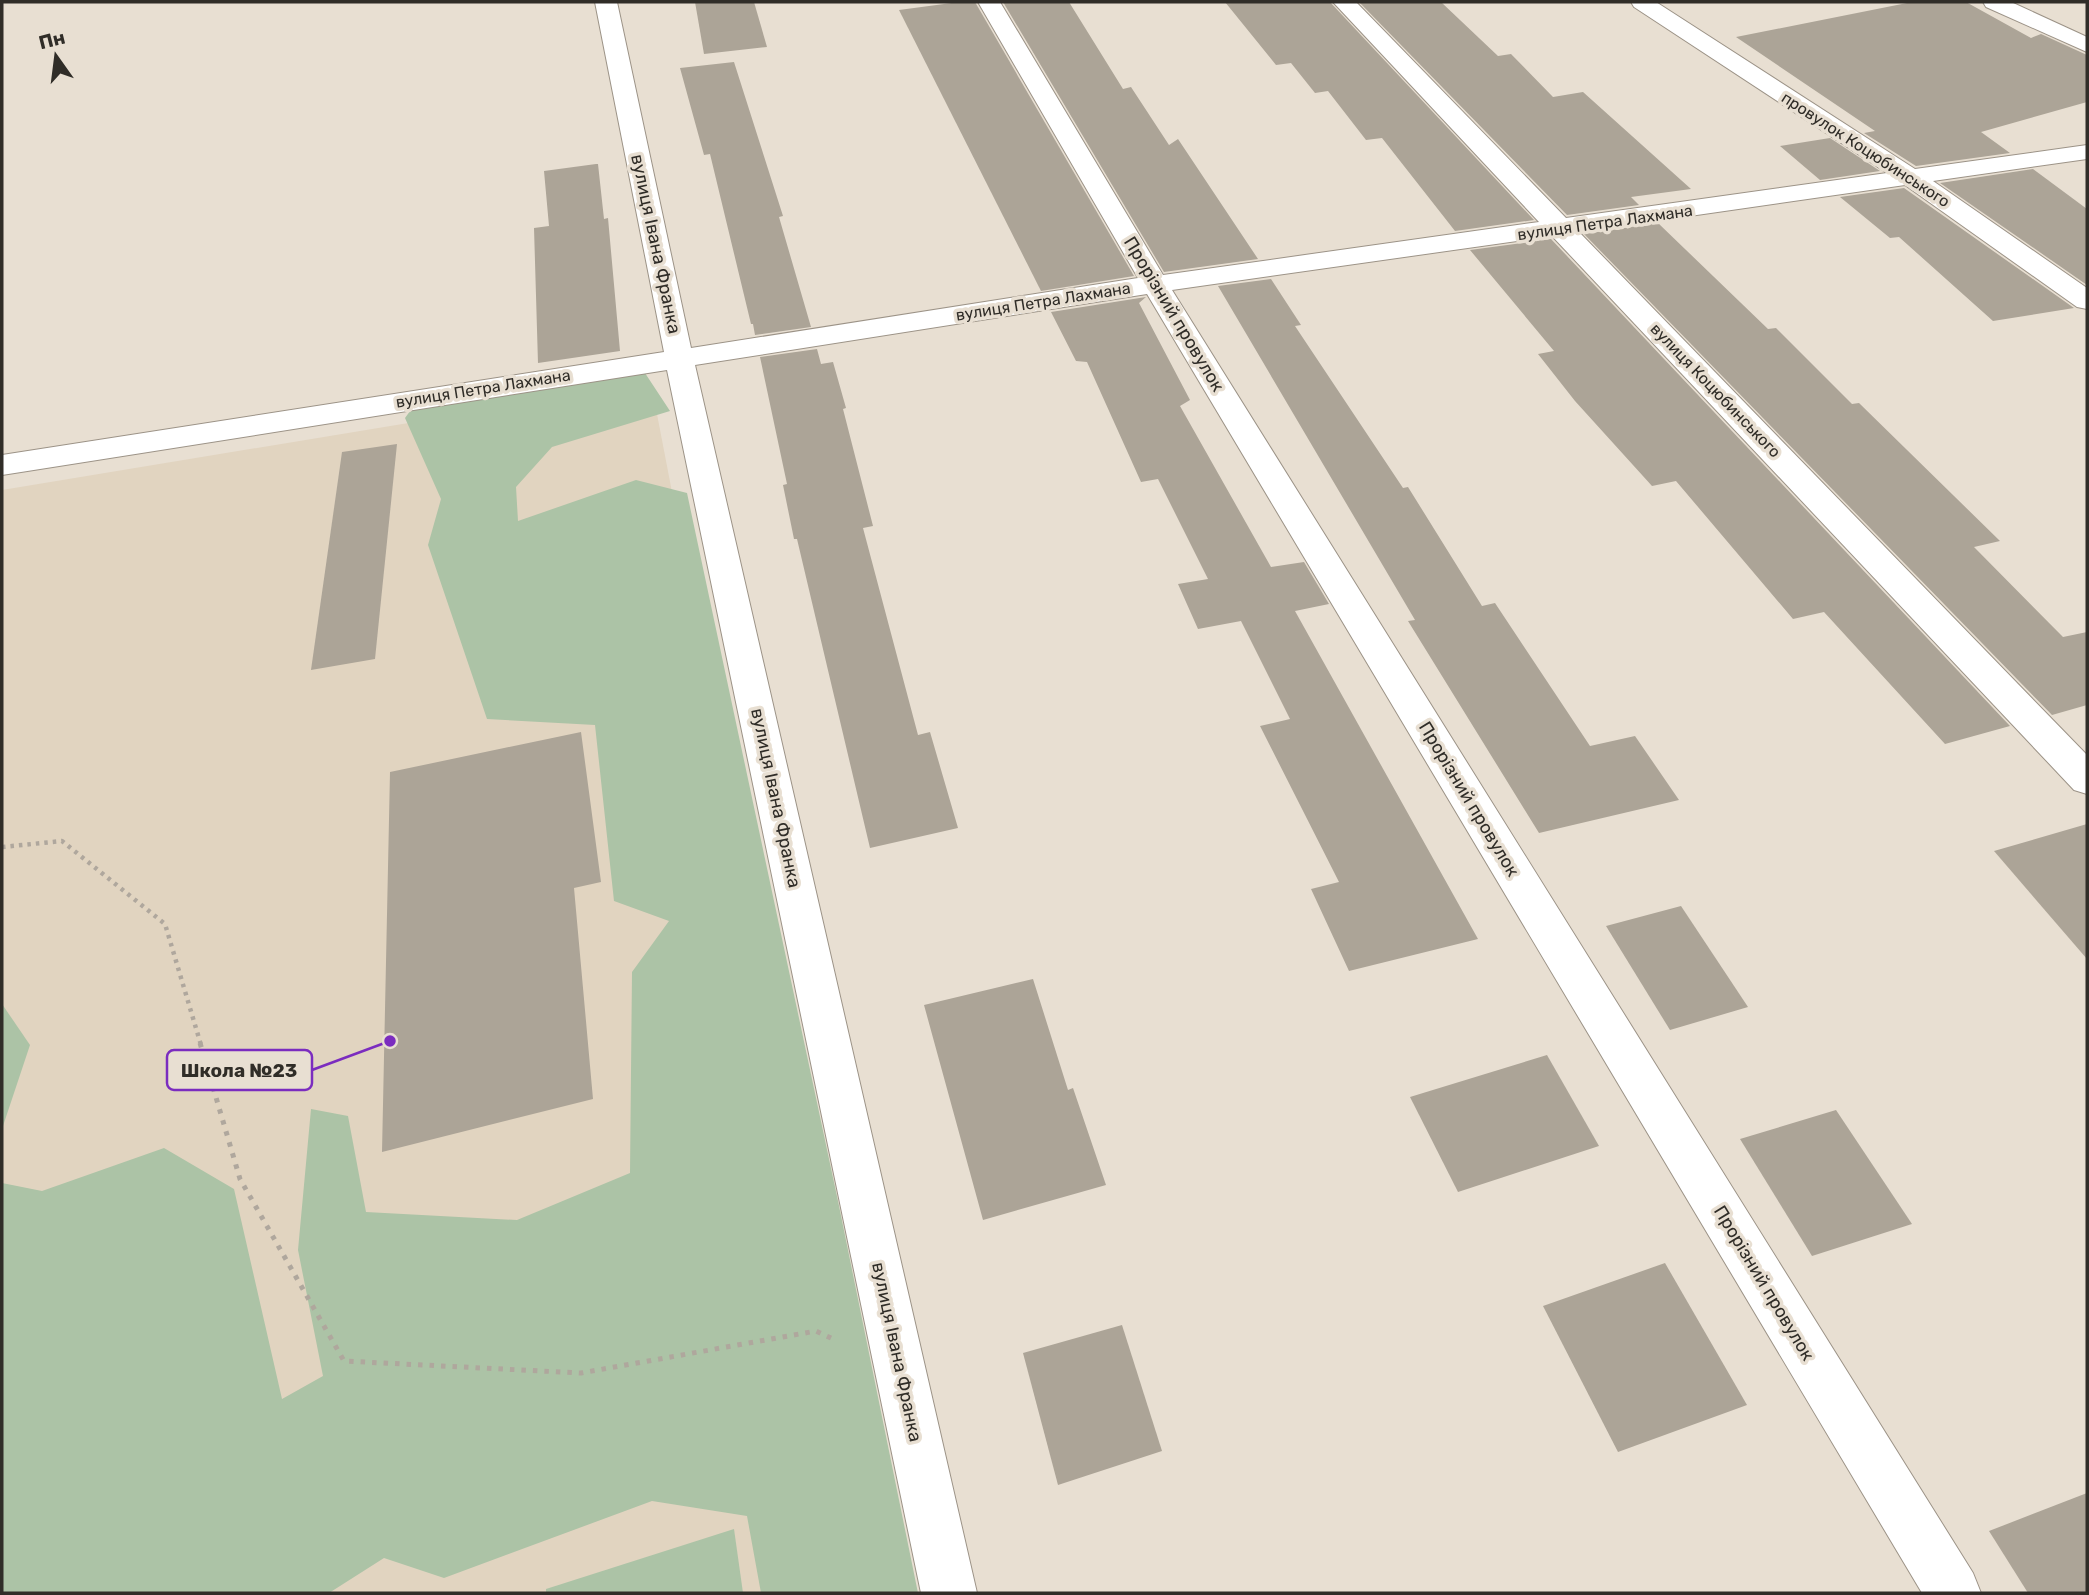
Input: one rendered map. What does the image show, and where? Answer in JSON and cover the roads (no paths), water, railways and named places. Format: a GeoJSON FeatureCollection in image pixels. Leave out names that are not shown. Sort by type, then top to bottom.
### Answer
{"type":"FeatureCollection","features":[{"type":"Feature","properties":{"kind":"street","name":"вулиця Івана Франка"},"geometry":{"type":"LineString","coordinates":[[606,2],[679,357],[949,1593]]}},
{"type":"Feature","properties":{"kind":"street","name":"Прорізний провулок"},"geometry":{"type":"LineString","coordinates":[[989,2],[1155,284],[1953,1593]]}},
{"type":"Feature","properties":{"kind":"street","name":"вулиця Коцюбинського"},"geometry":{"type":"LineString","coordinates":[[1344,2],[2087,779]]}},
{"type":"Feature","properties":{"kind":"street","name":"провулок Коцюбинського"},"geometry":{"type":"LineString","coordinates":[[1642,2],[1910,177],[2087,302]]}},
{"type":"Feature","properties":{"kind":"street"},"geometry":{"type":"LineString","coordinates":[[1994,2],[2087,45]]}},
{"type":"Feature","properties":{"kind":"street","name":"вулиця Петра Лахмана"},"geometry":{"type":"LineString","coordinates":[[2,465],[1155,284],[2087,152]]}},
{"type":"Feature","properties":{"kind":"place","name":"Школа №23"},"geometry":{"type":"Point","coordinates":[390,1041]}}]}
